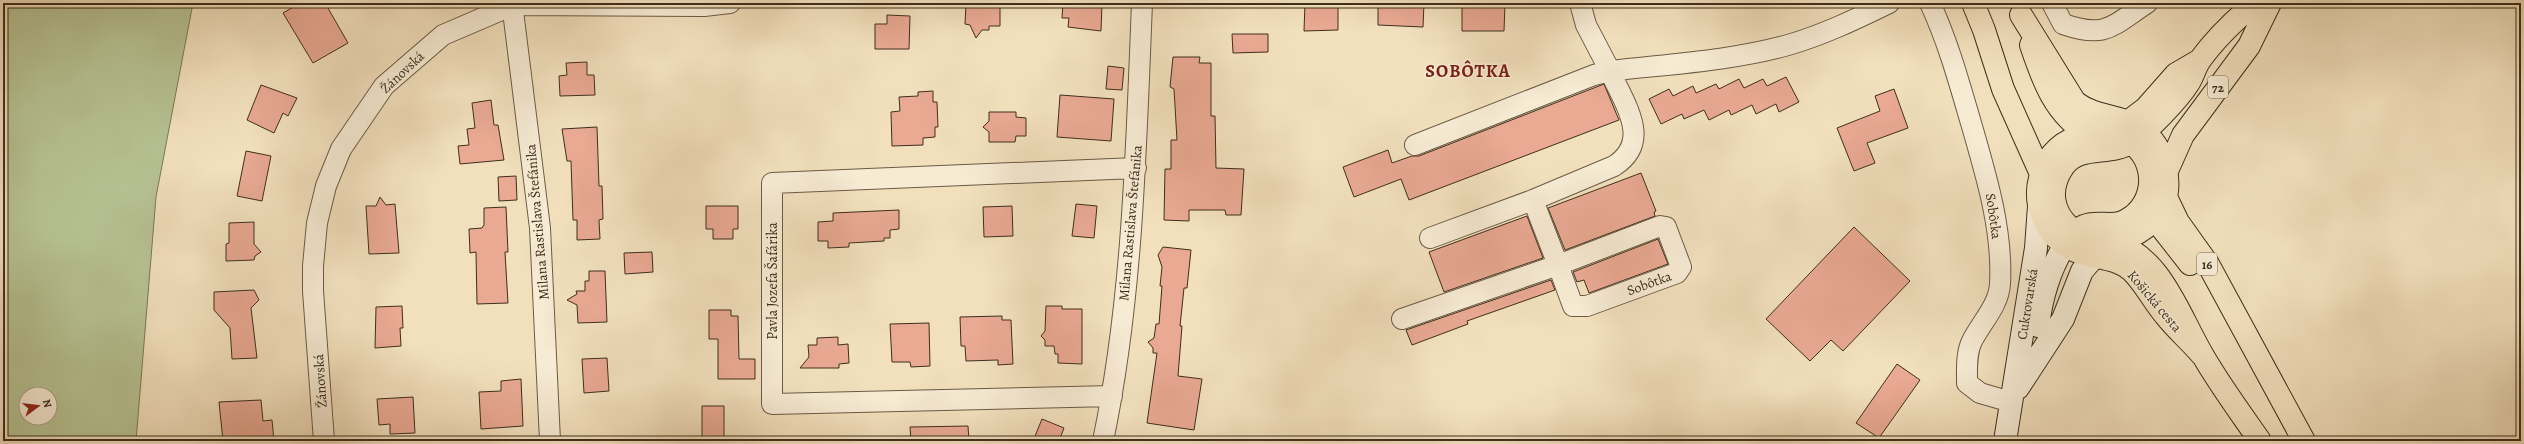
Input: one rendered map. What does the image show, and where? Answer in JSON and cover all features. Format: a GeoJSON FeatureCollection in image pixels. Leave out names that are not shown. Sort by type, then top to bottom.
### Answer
{"type":"FeatureCollection","features":[{"type":"Feature","properties":{"kind":"main road"},"geometry":{"type":"LineString","coordinates":[[1973,3],[1984,30],[2003,89],[2050,175],[2054,186],[2054,198],[2058,213],[2065,223],[2086,244]]}},
{"type":"Feature","properties":{"kind":"main road","name":"72"},"geometry":{"type":"LineString","coordinates":[[2128,133],[2188,84],[2200,60],[2255,3]]}},
{"type":"Feature","properties":{"kind":"main road","name":"72"},"geometry":{"type":"LineString","coordinates":[[2167,171],[2183,135],[2249,46],[2270,3]]}},
{"type":"Feature","properties":{"kind":"main road"},"geometry":{"type":"LineString","coordinates":[[2018,9],[2075,102],[2088,112],[2128,133]]}},
{"type":"Feature","properties":{"kind":"main road"},"geometry":{"type":"LineString","coordinates":[[2018,9],[2041,76],[2057,107],[2077,128],[2088,134]]}},
{"type":"Feature","properties":{"kind":"main road"},"geometry":{"type":"LineString","coordinates":[[1984,30],[2016,84],[2051,155],[2050,175]]}},
{"type":"Feature","properties":{"kind":"main road"},"geometry":{"type":"LineString","coordinates":[[2051,155],[2071,139],[2088,134],[2128,133]]}},
{"type":"Feature","properties":{"kind":"main road"},"geometry":{"type":"LineString","coordinates":[[2128,133],[2119,149],[2080,154],[2050,175],[2038,191],[2039,206],[2044,221],[2053,234],[2086,244],[2126,238],[2138,233],[2156,218]]}},
{"type":"Feature","properties":{"kind":"main road","name":"16"},"geometry":{"type":"LineString","coordinates":[[2128,133],[2156,144],[2167,171],[2157,196]]}},
{"type":"Feature","properties":{"kind":"main road","name":"16"},"geometry":{"type":"LineString","coordinates":[[2128,133],[2142,151],[2150,170],[2157,196],[2156,218],[2244,333]]}},
{"type":"Feature","properties":{"kind":"main road"},"geometry":{"type":"LineString","coordinates":[[2086,244],[2089,224],[2108,225],[2131,218],[2157,196]]}},
{"type":"Feature","properties":{"kind":"main road","name":"16"},"geometry":{"type":"LineString","coordinates":[[2157,196],[2208,264],[2244,333],[2304,441]]}},
{"type":"Feature","properties":{"kind":"main road","name":"Cukrovarská"},"geometry":{"type":"LineString","coordinates":[[2005,441],[2010,402],[2036,248],[2039,206]]}},
{"type":"Feature","properties":{"kind":"main road","name":"Cukrovarská"},"geometry":{"type":"LineString","coordinates":[[2010,402],[2032,363],[2072,258],[2086,244]]}},
{"type":"Feature","properties":{"kind":"main road","name":"Košická cesta"},"geometry":{"type":"LineString","coordinates":[[2086,244],[2132,271],[2165,315],[2202,355],[2260,441]]}},
{"type":"Feature","properties":{"kind":"street","name":"Žánovská"},"geometry":{"type":"LineString","coordinates":[[324,441],[312,266],[317,223],[336,161],[362,116],[384,86],[443,35],[513,4],[704,6],[730,3]]}},
{"type":"Feature","properties":{"kind":"street","name":"Milana Rastislava Štefánika"},"geometry":{"type":"LineString","coordinates":[[1103,441],[1112,396],[1136,168],[1142,3]]}},
{"type":"Feature","properties":{"kind":"street"},"geometry":{"type":"LineString","coordinates":[[1430,238],[1532,200],[1614,166],[1626,158],[1632,150],[1635,131],[1610,71],[1586,24],[1580,3]]}},
{"type":"Feature","properties":{"kind":"street"},"geometry":{"type":"LineString","coordinates":[[1415,144],[1594,75],[1610,71],[1737,57],[1788,45],[1836,28],[1889,3]]}},
{"type":"Feature","properties":{"kind":"street","name":"Sobôtka"},"geometry":{"type":"LineString","coordinates":[[1930,3],[1947,41],[1983,165],[1989,186],[1998,239],[2000,285],[1994,304],[1972,342],[1967,363],[1967,383],[1980,393],[2010,402]]}},
{"type":"Feature","properties":{"kind":"street"},"geometry":{"type":"LineString","coordinates":[[2052,3],[2063,24],[2095,32],[2111,26],[2147,3]]}},
{"type":"Feature","properties":{"kind":"street","name":"Milana Rastislava Štefánika"},"geometry":{"type":"LineString","coordinates":[[513,4],[540,228],[550,441]]}},
{"type":"Feature","properties":{"kind":"street","name":"Pavla Jozefa Šafárika"},"geometry":{"type":"LineString","coordinates":[[1112,396],[772,404],[772,183],[1136,168]]}},
{"type":"Feature","properties":{"kind":"street","name":"Sobôtka"},"geometry":{"type":"LineString","coordinates":[[1402,319],[1558,265],[1660,226],[1666,227],[1681,267],[1677,273],[1594,304],[1573,306],[1558,265],[1532,200]]}},
{"type":"Feature","properties":{"kind":"green space"},"geometry":{"type":"Polygon","coordinates":[[[3,3],[193,3],[156,197],[136,441],[3,441],[3,3]]]}},
{"type":"Feature","properties":{"kind":"building"},"geometry":{"type":"Polygon","coordinates":[[[300,3],[325,3],[348,43],[313,63],[283,13],[300,3]]]}},
{"type":"Feature","properties":{"kind":"building"},"geometry":{"type":"Polygon","coordinates":[[[966,3],[990,4],[990,7],[1000,7],[1000,26],[989,26],[989,30],[982,30],[976,38],[970,25],[965,24],[966,3]]]}},
{"type":"Feature","properties":{"kind":"building"},"geometry":{"type":"Polygon","coordinates":[[[1063,3],[1102,3],[1101,31],[1068,27],[1069,18],[1062,18],[1063,3]]]}},
{"type":"Feature","properties":{"kind":"building"},"geometry":{"type":"Polygon","coordinates":[[[1305,3],[1338,3],[1338,30],[1304,31],[1305,3]]]}},
{"type":"Feature","properties":{"kind":"building"},"geometry":{"type":"Polygon","coordinates":[[[1378,3],[1424,3],[1423,27],[1378,25],[1378,3]]]}},
{"type":"Feature","properties":{"kind":"building"},"geometry":{"type":"Polygon","coordinates":[[[1462,3],[1505,3],[1504,31],[1462,31],[1462,3]]]}},
{"type":"Feature","properties":{"kind":"building"},"geometry":{"type":"Polygon","coordinates":[[[887,15],[910,16],[909,49],[875,49],[875,24],[887,24],[887,15]]]}},
{"type":"Feature","properties":{"kind":"building"},"geometry":{"type":"Polygon","coordinates":[[[1232,34],[1268,34],[1268,52],[1233,53],[1232,34]]]}},
{"type":"Feature","properties":{"kind":"building"},"geometry":{"type":"Polygon","coordinates":[[[1173,57],[1200,57],[1199,63],[1211,63],[1211,116],[1215,116],[1216,168],[1244,169],[1241,215],[1226,215],[1225,210],[1189,210],[1189,221],[1164,220],[1165,169],[1171,169],[1171,140],[1177,140],[1174,89],[1170,87],[1173,57]]]}},
{"type":"Feature","properties":{"kind":"building"},"geometry":{"type":"Polygon","coordinates":[[[587,62],[587,75],[594,75],[595,95],[560,96],[559,76],[567,75],[566,63],[587,62]]]}},
{"type":"Feature","properties":{"kind":"building"},"geometry":{"type":"Polygon","coordinates":[[[1108,66],[1124,68],[1122,90],[1106,89],[1108,66]]]}},
{"type":"Feature","properties":{"kind":"building"},"geometry":{"type":"Polygon","coordinates":[[[1786,77],[1799,102],[1779,112],[1776,104],[1756,114],[1752,105],[1731,115],[1729,110],[1709,120],[1704,110],[1684,119],[1682,114],[1661,124],[1649,99],[1669,89],[1673,96],[1693,86],[1696,93],[1716,84],[1719,89],[1739,79],[1744,88],[1763,79],[1767,86],[1786,77]]]}},
{"type":"Feature","properties":{"kind":"building"},"geometry":{"type":"Polygon","coordinates":[[[1604,84],[1619,120],[1409,200],[1401,179],[1354,197],[1343,167],[1388,150],[1392,163],[1412,156],[1419,156],[1604,84]]]}},
{"type":"Feature","properties":{"kind":"building"},"geometry":{"type":"Polygon","coordinates":[[[261,85],[297,98],[288,116],[283,113],[274,133],[247,120],[261,85]]]}},
{"type":"Feature","properties":{"kind":"building"},"geometry":{"type":"Polygon","coordinates":[[[1894,89],[1908,128],[1867,143],[1875,163],[1854,171],[1837,128],[1880,111],[1875,96],[1894,89]]]}},
{"type":"Feature","properties":{"kind":"building"},"geometry":{"type":"Polygon","coordinates":[[[933,91],[933,102],[937,102],[938,127],[935,127],[935,137],[923,138],[923,145],[892,146],[891,112],[900,111],[899,97],[918,96],[918,92],[933,91]]]}},
{"type":"Feature","properties":{"kind":"building"},"geometry":{"type":"Polygon","coordinates":[[[1060,95],[1114,99],[1111,141],[1057,137],[1060,95]]]}},
{"type":"Feature","properties":{"kind":"building"},"geometry":{"type":"Polygon","coordinates":[[[491,100],[494,125],[498,125],[504,160],[460,164],[458,146],[469,145],[467,129],[475,128],[472,103],[491,100]]]}},
{"type":"Feature","properties":{"kind":"building"},"geometry":{"type":"Polygon","coordinates":[[[989,112],[1016,112],[1016,117],[1026,118],[1026,136],[1016,136],[1015,142],[989,142],[989,132],[983,127],[989,121],[989,112]]]}},
{"type":"Feature","properties":{"kind":"building"},"geometry":{"type":"Polygon","coordinates":[[[597,127],[599,186],[602,186],[603,219],[599,220],[600,239],[577,240],[577,220],[573,220],[571,161],[567,161],[562,129],[597,127]]]}},
{"type":"Feature","properties":{"kind":"building"},"geometry":{"type":"Polygon","coordinates":[[[246,151],[271,156],[262,201],[237,196],[246,151]]]}},
{"type":"Feature","properties":{"kind":"building"},"geometry":{"type":"Polygon","coordinates":[[[1641,173],[1656,211],[1654,212],[1655,216],[1565,250],[1548,208],[1641,173]]]}},
{"type":"Feature","properties":{"kind":"building"},"geometry":{"type":"Polygon","coordinates":[[[516,176],[517,200],[499,201],[498,177],[516,176]]]}},
{"type":"Feature","properties":{"kind":"building"},"geometry":{"type":"Polygon","coordinates":[[[380,197],[386,205],[395,204],[399,253],[369,254],[366,206],[376,206],[380,197]]]}},
{"type":"Feature","properties":{"kind":"building"},"geometry":{"type":"Polygon","coordinates":[[[1076,204],[1097,206],[1094,238],[1072,236],[1076,204]]]}},
{"type":"Feature","properties":{"kind":"building"},"geometry":{"type":"Polygon","coordinates":[[[706,206],[738,206],[738,229],[733,229],[733,239],[713,239],[713,229],[706,229],[706,206]]]}},
{"type":"Feature","properties":{"kind":"building"},"geometry":{"type":"Polygon","coordinates":[[[1012,206],[1013,236],[984,237],[983,207],[1012,206]]]}},
{"type":"Feature","properties":{"kind":"building"},"geometry":{"type":"Polygon","coordinates":[[[506,207],[508,252],[505,252],[508,303],[477,304],[476,252],[470,253],[469,229],[482,228],[484,225],[484,208],[506,207]]]}},
{"type":"Feature","properties":{"kind":"building"},"geometry":{"type":"Polygon","coordinates":[[[899,210],[899,229],[890,230],[890,238],[884,238],[884,241],[849,243],[849,247],[828,248],[828,241],[818,241],[818,222],[833,221],[833,213],[899,210]]]}},
{"type":"Feature","properties":{"kind":"building"},"geometry":{"type":"Polygon","coordinates":[[[1527,216],[1543,258],[1444,292],[1429,252],[1527,216]]]}},
{"type":"Feature","properties":{"kind":"building"},"geometry":{"type":"Polygon","coordinates":[[[254,222],[254,244],[261,252],[255,256],[254,260],[226,261],[226,244],[229,243],[229,223],[254,222]]]}},
{"type":"Feature","properties":{"kind":"building"},"geometry":{"type":"Polygon","coordinates":[[[1854,227],[1910,281],[1843,351],[1831,340],[1810,361],[1766,319],[1854,227]]]}},
{"type":"Feature","properties":{"kind":"building"},"geometry":{"type":"Polygon","coordinates":[[[1658,239],[1668,264],[1589,293],[1584,280],[1577,282],[1573,272],[1658,239]]]}},
{"type":"Feature","properties":{"kind":"building"},"geometry":{"type":"Polygon","coordinates":[[[1163,247],[1191,250],[1187,288],[1184,288],[1180,326],[1182,326],[1178,376],[1202,379],[1194,430],[1147,423],[1157,353],[1153,353],[1153,348],[1148,342],[1154,338],[1156,324],[1159,324],[1162,267],[1158,255],[1163,247]]]}},
{"type":"Feature","properties":{"kind":"building"},"geometry":{"type":"Polygon","coordinates":[[[652,252],[653,272],[625,274],[624,253],[652,252]]]}},
{"type":"Feature","properties":{"kind":"building"},"geometry":{"type":"Polygon","coordinates":[[[589,271],[605,271],[607,322],[578,323],[577,305],[567,300],[577,294],[576,291],[585,291],[585,281],[589,281],[589,271]]]}},
{"type":"Feature","properties":{"kind":"building"},"geometry":{"type":"Polygon","coordinates":[[[1551,280],[1555,290],[1467,321],[1468,324],[1412,345],[1406,330],[1551,280]]]}},
{"type":"Feature","properties":{"kind":"building"},"geometry":{"type":"Polygon","coordinates":[[[254,290],[259,300],[251,308],[257,358],[232,359],[230,328],[214,310],[214,292],[254,290]]]}},
{"type":"Feature","properties":{"kind":"building"},"geometry":{"type":"Polygon","coordinates":[[[402,306],[403,328],[400,328],[401,346],[375,348],[376,307],[402,306]]]}},
{"type":"Feature","properties":{"kind":"building"},"geometry":{"type":"Polygon","coordinates":[[[1046,306],[1062,306],[1062,309],[1082,309],[1082,364],[1058,363],[1058,354],[1055,354],[1054,346],[1045,346],[1045,340],[1041,336],[1045,331],[1046,306]]]}},
{"type":"Feature","properties":{"kind":"building"},"geometry":{"type":"Polygon","coordinates":[[[709,310],[731,310],[731,316],[738,316],[739,359],[755,359],[755,379],[718,379],[718,339],[709,339],[709,310]]]}},
{"type":"Feature","properties":{"kind":"building"},"geometry":{"type":"Polygon","coordinates":[[[1002,316],[1002,320],[1011,320],[1013,364],[998,365],[998,360],[966,361],[965,346],[961,346],[960,317],[1002,316]]]}},
{"type":"Feature","properties":{"kind":"building"},"geometry":{"type":"Polygon","coordinates":[[[929,323],[930,366],[911,367],[910,362],[892,362],[890,324],[929,323]]]}},
{"type":"Feature","properties":{"kind":"building"},"geometry":{"type":"Polygon","coordinates":[[[838,337],[838,345],[848,344],[849,363],[839,364],[839,368],[800,368],[809,357],[808,345],[817,345],[817,338],[838,337]]]}},
{"type":"Feature","properties":{"kind":"building"},"geometry":{"type":"Polygon","coordinates":[[[607,358],[609,391],[584,393],[582,359],[607,358]]]}},
{"type":"Feature","properties":{"kind":"building"},"geometry":{"type":"Polygon","coordinates":[[[1897,364],[1920,380],[1879,438],[1856,423],[1897,364]]]}},
{"type":"Feature","properties":{"kind":"building"},"geometry":{"type":"Polygon","coordinates":[[[521,379],[523,426],[481,429],[479,392],[501,391],[501,381],[521,379]]]}},
{"type":"Feature","properties":{"kind":"building"},"geometry":{"type":"Polygon","coordinates":[[[413,397],[415,433],[390,434],[390,424],[379,425],[377,399],[413,397]]]}},
{"type":"Feature","properties":{"kind":"building"},"geometry":{"type":"Polygon","coordinates":[[[261,400],[263,421],[272,420],[274,441],[223,441],[219,402],[261,400]]]}},
{"type":"Feature","properties":{"kind":"building"},"geometry":{"type":"Polygon","coordinates":[[[702,406],[724,406],[724,441],[702,441],[702,406]]]}},
{"type":"Feature","properties":{"kind":"building"},"geometry":{"type":"Polygon","coordinates":[[[1042,419],[1064,428],[1059,441],[1033,441],[1042,419]]]}},
{"type":"Feature","properties":{"kind":"building"},"geometry":{"type":"Polygon","coordinates":[[[968,426],[969,441],[911,441],[910,427],[968,426]]]}},
{"type":"Feature","properties":{"kind":"district","name":"SOBÔTKA"},"geometry":{"type":"Point","coordinates":[1468,71]}}]}
